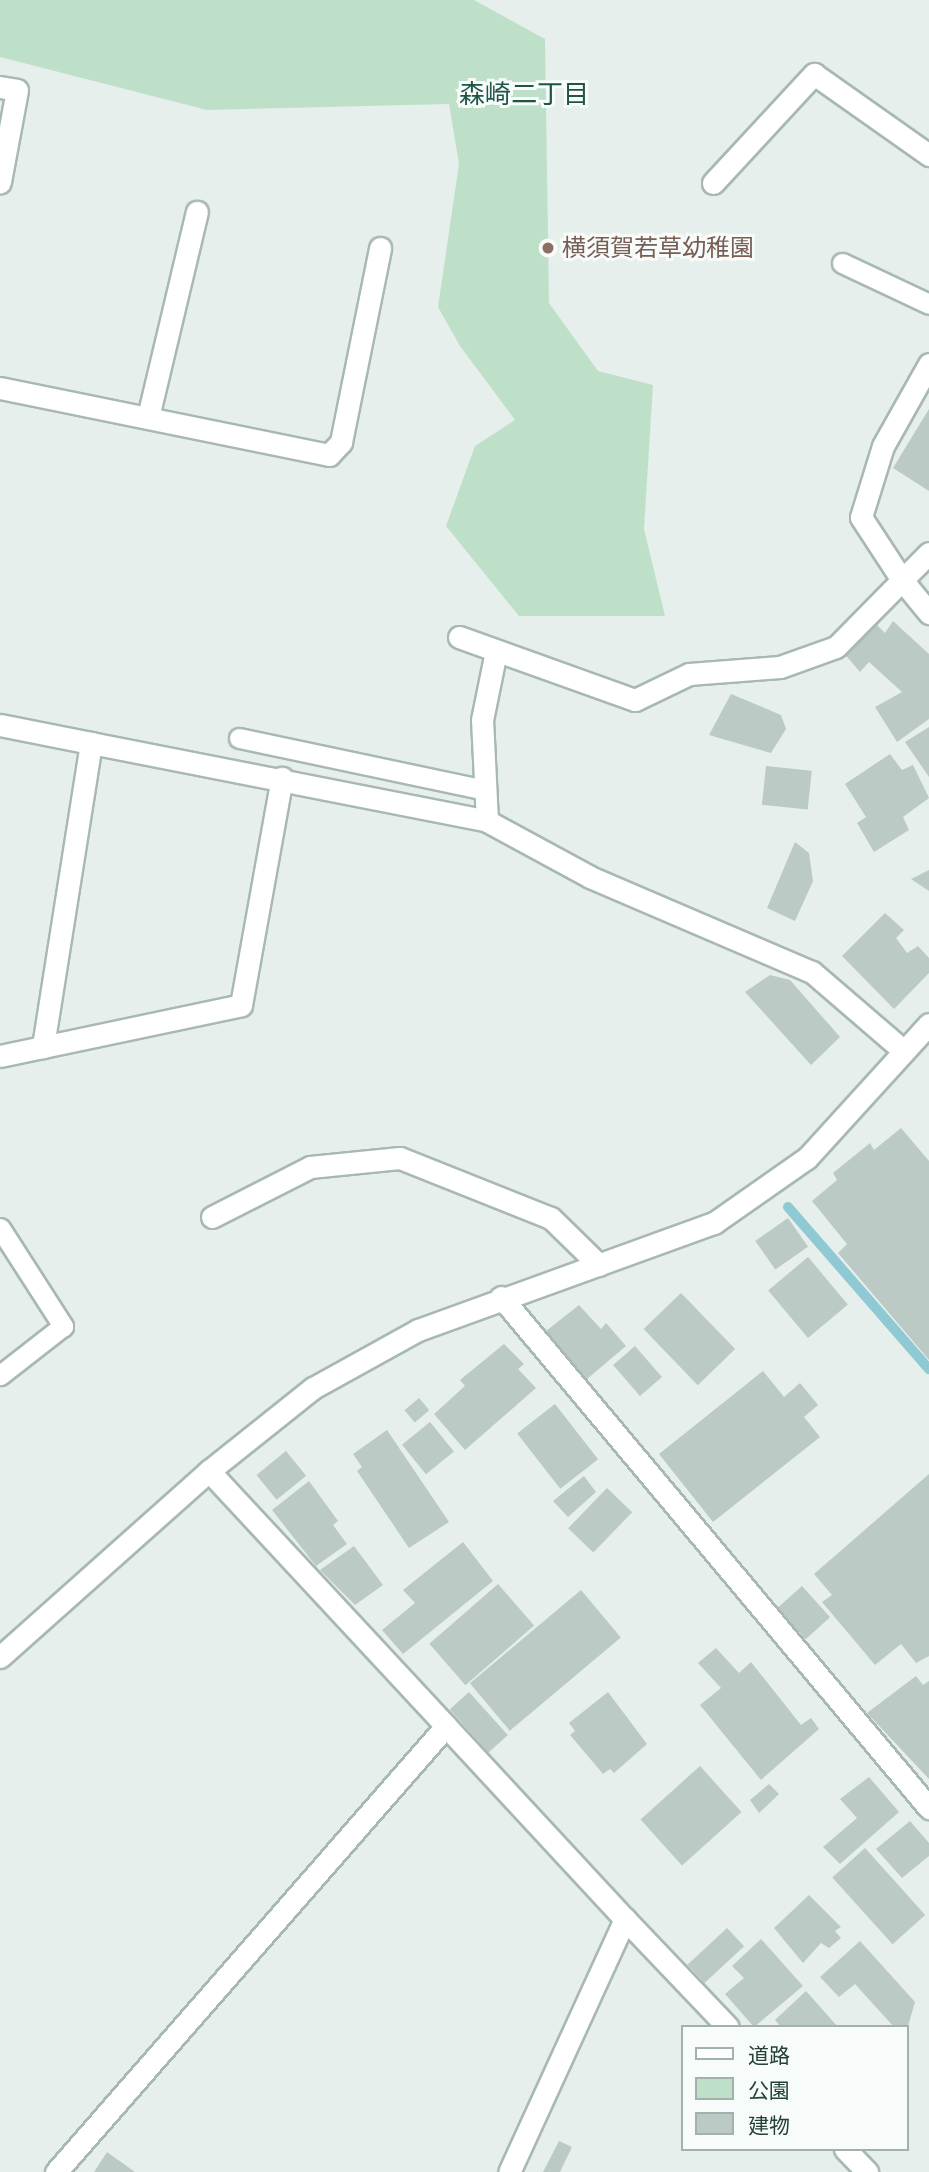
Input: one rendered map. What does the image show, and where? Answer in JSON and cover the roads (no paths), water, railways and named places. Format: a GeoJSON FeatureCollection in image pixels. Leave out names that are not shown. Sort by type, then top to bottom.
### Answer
{"type":"FeatureCollection","features":[{"type":"Feature","properties":{"kind":"street"},"geometry":{"type":"LineString","coordinates":[[713,183],[814,74],[929,155]]}},
{"type":"Feature","properties":{"kind":"street"},"geometry":{"type":"LineString","coordinates":[[0,87],[17,90],[0,182]]}},
{"type":"Feature","properties":{"kind":"street"},"geometry":{"type":"LineString","coordinates":[[148,417],[197,212]]}},
{"type":"Feature","properties":{"kind":"street"},"geometry":{"type":"LineString","coordinates":[[0,388],[329,455],[341,442],[380,248]]}},
{"type":"Feature","properties":{"kind":"street"},"geometry":{"type":"LineString","coordinates":[[929,364],[883,446],[861,517],[902,580],[929,613]]}},
{"type":"Feature","properties":{"kind":"street"},"geometry":{"type":"LineString","coordinates":[[459,637],[635,700],[689,674],[780,667],[836,647],[929,553]]}},
{"type":"Feature","properties":{"kind":"street"},"geometry":{"type":"LineString","coordinates":[[487,821],[482,720],[496,651]]}},
{"type":"Feature","properties":{"kind":"street"},"geometry":{"type":"LineString","coordinates":[[0,724],[282,778],[487,821],[590,877],[812,972],[904,1051]]}},
{"type":"Feature","properties":{"kind":"street"},"geometry":{"type":"LineString","coordinates":[[43,1047],[92,743]]}},
{"type":"Feature","properties":{"kind":"street"},"geometry":{"type":"LineString","coordinates":[[0,1056],[241,1005],[282,778]]}},
{"type":"Feature","properties":{"kind":"street"},"geometry":{"type":"LineString","coordinates":[[0,1657],[209,1471],[313,1388],[418,1330],[500,1297],[599,1265],[714,1223],[771,1186],[807,1158],[929,1024]]}},
{"type":"Feature","properties":{"kind":"street"},"geometry":{"type":"LineString","coordinates":[[212,1217],[310,1167],[400,1158],[551,1218],[599,1265]]}},
{"type":"Feature","properties":{"kind":"street"},"geometry":{"type":"LineString","coordinates":[[500,1297],[929,1808]]}},
{"type":"Feature","properties":{"kind":"street"},"geometry":{"type":"LineString","coordinates":[[209,1471],[726,2025]]}},
{"type":"Feature","properties":{"kind":"street"},"geometry":{"type":"LineString","coordinates":[[56,2172],[446,1726]]}},
{"type":"Feature","properties":{"kind":"street"},"geometry":{"type":"LineString","coordinates":[[509,2172],[625,1919]]}},
{"type":"Feature","properties":{"kind":"street"},"geometry":{"type":"LineString","coordinates":[[847,2151],[867,2172]]}},
{"type":"Feature","properties":{"kind":"lane"},"geometry":{"type":"LineString","coordinates":[[842,263],[929,304]]}},
{"type":"Feature","properties":{"kind":"lane"},"geometry":{"type":"LineString","coordinates":[[239,738],[485,790]]}},
{"type":"Feature","properties":{"kind":"lane"},"geometry":{"type":"LineString","coordinates":[[0,1228],[63,1326],[0,1374]]}},
{"type":"Feature","properties":{"kind":"waterway"},"geometry":{"type":"LineString","coordinates":[[788,1207],[929,1369]]}},
{"type":"Feature","properties":{"kind":"place","name":"横須賀若草幼稚園"},"geometry":{"type":"Point","coordinates":[548,248]}},
{"type":"Feature","properties":{"kind":"district","name":"森崎二丁目"},"geometry":{"type":"Point","coordinates":[524,94]}}]}
